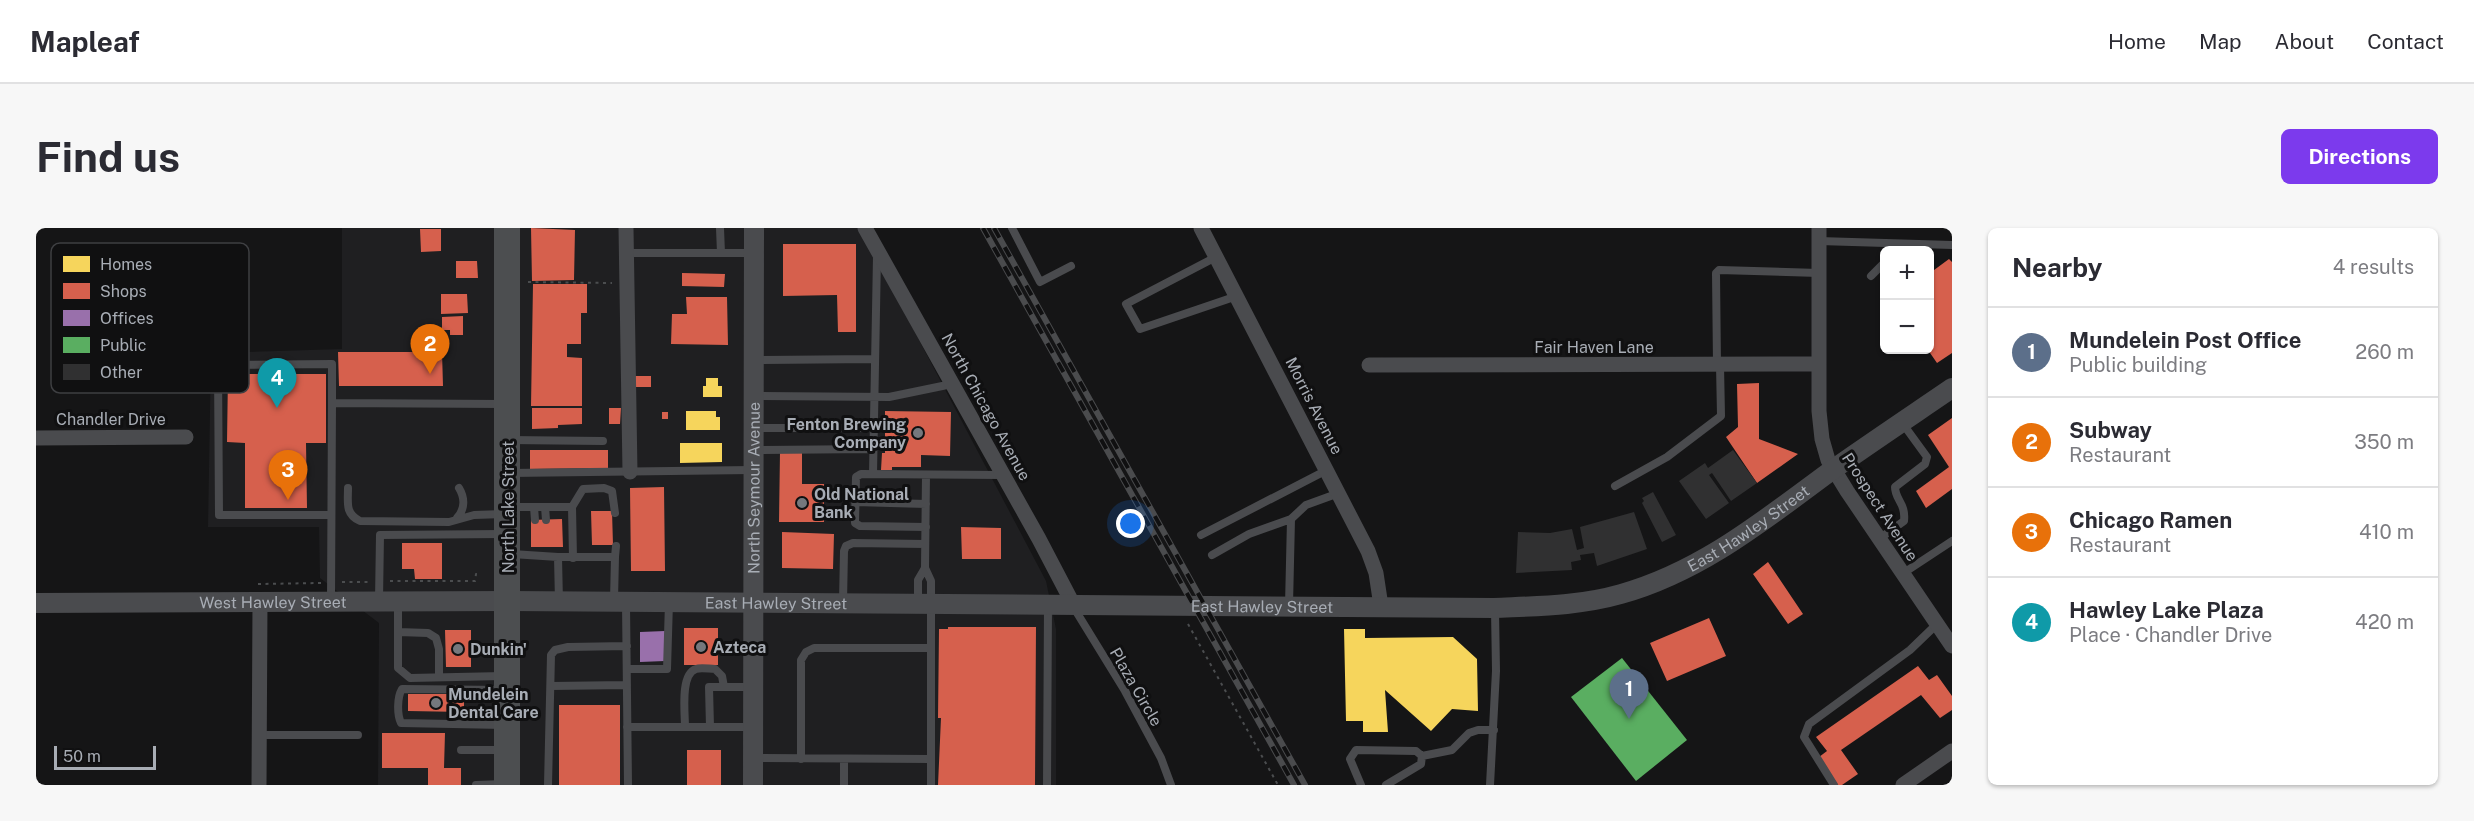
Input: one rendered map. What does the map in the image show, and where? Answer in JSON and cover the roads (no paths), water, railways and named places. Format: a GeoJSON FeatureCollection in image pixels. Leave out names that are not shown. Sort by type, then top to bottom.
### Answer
{"type":"FeatureCollection","features":[{"type":"Feature","properties":{"kind":"main road","name":"North Lake Street"},"geometry":{"type":"LineString","coordinates":[[507,228],[509,601],[507,785]]}},
{"type":"Feature","properties":{"kind":"street"},"geometry":{"type":"LineString","coordinates":[[626,228],[630,472]]}},
{"type":"Feature","properties":{"kind":"street","name":"North Seymour Avenue"},"geometry":{"type":"LineString","coordinates":[[753,785],[754,228]]}},
{"type":"Feature","properties":{"kind":"street","name":"North Chicago Avenue"},"geometry":{"type":"LineString","coordinates":[[865,228],[1040,539],[1072,604]]}},
{"type":"Feature","properties":{"kind":"street","name":"Morris Avenue"},"geometry":{"type":"LineString","coordinates":[[1201,228],[1339,494],[1376,573],[1381,606]]}},
{"type":"Feature","properties":{"kind":"street","name":"Prospect Avenue"},"geometry":{"type":"LineString","coordinates":[[1819,234],[1821,438],[1828,460],[1952,646]]}},
{"type":"Feature","properties":{"kind":"street","name":"Fair Haven Lane"},"geometry":{"type":"LineString","coordinates":[[1369,365],[1819,364]]}},
{"type":"Feature","properties":{"kind":"street","name":"East Hawley Street"},"geometry":{"type":"LineString","coordinates":[[509,601],[1494,608],[1569,604],[1622,594],[1700,563],[1743,536],[1952,388]]}},
{"type":"Feature","properties":{"kind":"street","name":"Chandler Drive"},"geometry":{"type":"LineString","coordinates":[[36,438],[186,437]]}},
{"type":"Feature","properties":{"kind":"street","name":"West Hawley Street"},"geometry":{"type":"LineString","coordinates":[[36,603],[509,601]]}},
{"type":"Feature","properties":{"kind":"street"},"geometry":{"type":"LineString","coordinates":[[259,785],[260,602]]}},
{"type":"Feature","properties":{"kind":"street"},"geometry":{"type":"LineString","coordinates":[[1903,785],[1952,751]]}},
{"type":"Feature","properties":{"kind":"lane"},"geometry":{"type":"LineString","coordinates":[[720,228],[721,253]]}},
{"type":"Feature","properties":{"kind":"lane"},"geometry":{"type":"LineString","coordinates":[[1012,228],[1040,282],[1071,266]]}},
{"type":"Feature","properties":{"kind":"lane"},"geometry":{"type":"LineString","coordinates":[[1819,234],[1904,243],[1952,244]]}},
{"type":"Feature","properties":{"kind":"lane"},"geometry":{"type":"LineString","coordinates":[[1901,246],[1904,243]]}},
{"type":"Feature","properties":{"kind":"lane"},"geometry":{"type":"LineString","coordinates":[[873,474],[877,249]]}},
{"type":"Feature","properties":{"kind":"lane"},"geometry":{"type":"LineString","coordinates":[[626,253],[754,254]]}},
{"type":"Feature","properties":{"kind":"lane"},"geometry":{"type":"LineString","coordinates":[[1216,257],[1126,304],[1140,330],[1237,296]]}},
{"type":"Feature","properties":{"kind":"lane"},"geometry":{"type":"LineString","coordinates":[[1871,276],[1880,267]]}},
{"type":"Feature","properties":{"kind":"lane"},"geometry":{"type":"LineString","coordinates":[[1615,486],[1668,457],[1721,416],[1716,273],[1719,270],[1819,273]]}},
{"type":"Feature","properties":{"kind":"lane"},"geometry":{"type":"LineString","coordinates":[[753,360],[875,359]]}},
{"type":"Feature","properties":{"kind":"lane"},"geometry":{"type":"LineString","coordinates":[[249,364],[332,364],[331,602]]}},
{"type":"Feature","properties":{"kind":"lane"},"geometry":{"type":"LineString","coordinates":[[754,396],[889,397],[953,384]]}},
{"type":"Feature","properties":{"kind":"lane"},"geometry":{"type":"LineString","coordinates":[[218,393],[219,515],[331,515]]}},
{"type":"Feature","properties":{"kind":"lane"},"geometry":{"type":"LineString","coordinates":[[332,404],[508,404]]}},
{"type":"Feature","properties":{"kind":"lane"},"geometry":{"type":"LineString","coordinates":[[1879,539],[1905,521],[1905,510],[1895,487],[1925,464],[1926,457],[1902,422]]}},
{"type":"Feature","properties":{"kind":"lane"},"geometry":{"type":"LineString","coordinates":[[753,428],[874,428]]}},
{"type":"Feature","properties":{"kind":"lane"},"geometry":{"type":"LineString","coordinates":[[508,440],[603,441]]}},
{"type":"Feature","properties":{"kind":"lane"},"geometry":{"type":"LineString","coordinates":[[752,450],[873,449]]}},
{"type":"Feature","properties":{"kind":"lane"},"geometry":{"type":"LineString","coordinates":[[508,473],[752,470]]}},
{"type":"Feature","properties":{"kind":"lane"},"geometry":{"type":"LineString","coordinates":[[1201,535],[1327,470]]}},
{"type":"Feature","properties":{"kind":"lane"},"geometry":{"type":"LineString","coordinates":[[926,527],[860,526],[855,523],[855,477],[861,474],[1002,475]]}},
{"type":"Feature","properties":{"kind":"lane"},"geometry":{"type":"LineString","coordinates":[[924,603],[931,581],[925,568],[926,475]]}},
{"type":"Feature","properties":{"kind":"lane"},"geometry":{"type":"LineString","coordinates":[[348,488],[348,512],[351,517],[360,521],[449,522],[474,515],[508,527],[534,551],[546,551],[558,557],[615,557]]}},
{"type":"Feature","properties":{"kind":"lane"},"geometry":{"type":"LineString","coordinates":[[456,519],[462,512],[463,505],[463,494],[459,488]]}},
{"type":"Feature","properties":{"kind":"lane"},"geometry":{"type":"LineString","coordinates":[[573,558],[572,507],[583,489],[604,488],[612,491],[615,496],[615,513]]}},
{"type":"Feature","properties":{"kind":"lane"},"geometry":{"type":"LineString","coordinates":[[1212,555],[1249,534],[1291,519],[1306,506],[1339,494]]}},
{"type":"Feature","properties":{"kind":"lane"},"geometry":{"type":"LineString","coordinates":[[855,502],[926,504]]}},
{"type":"Feature","properties":{"kind":"lane"},"geometry":{"type":"LineString","coordinates":[[534,507],[534,520]]}},
{"type":"Feature","properties":{"kind":"lane"},"geometry":{"type":"LineString","coordinates":[[508,683],[440,677],[410,678],[403,674],[398,668],[398,632],[388,602],[380,535],[508,527],[534,507],[572,507]]}},
{"type":"Feature","properties":{"kind":"lane"},"geometry":{"type":"LineString","coordinates":[[545,507],[546,520]]}},
{"type":"Feature","properties":{"kind":"lane"},"geometry":{"type":"LineString","coordinates":[[1289,605],[1291,519]]}},
{"type":"Feature","properties":{"kind":"lane"},"geometry":{"type":"LineString","coordinates":[[1902,574],[1952,541]]}},
{"type":"Feature","properties":{"kind":"lane"},"geometry":{"type":"LineString","coordinates":[[843,603],[846,546],[853,543],[925,544]]}},
{"type":"Feature","properties":{"kind":"lane"},"geometry":{"type":"LineString","coordinates":[[616,546],[615,557],[627,646],[628,785]]}},
{"type":"Feature","properties":{"kind":"lane"},"geometry":{"type":"LineString","coordinates":[[558,557],[559,602]]}},
{"type":"Feature","properties":{"kind":"lane"},"geometry":{"type":"LineString","coordinates":[[925,568],[918,580],[931,648],[931,785]]}},
{"type":"Feature","properties":{"kind":"lane"},"geometry":{"type":"LineString","coordinates":[[627,669],[667,669],[669,602]]}},
{"type":"Feature","properties":{"kind":"lane"},"geometry":{"type":"LineString","coordinates":[[1047,785],[1048,604]]}},
{"type":"Feature","properties":{"kind":"lane","name":"Plaza Circle"},"geometry":{"type":"LineString","coordinates":[[1072,604],[1125,691],[1161,758],[1171,785]]}},
{"type":"Feature","properties":{"kind":"lane"},"geometry":{"type":"LineString","coordinates":[[1490,785],[1496,670],[1494,608]]}},
{"type":"Feature","properties":{"kind":"lane"},"geometry":{"type":"LineString","coordinates":[[1834,785],[1804,737],[1809,724],[1910,650],[1937,624]]}},
{"type":"Feature","properties":{"kind":"lane"},"geometry":{"type":"LineString","coordinates":[[398,632],[428,633],[436,638],[439,649],[440,677]]}},
{"type":"Feature","properties":{"kind":"lane"},"geometry":{"type":"LineString","coordinates":[[548,785],[552,655],[555,650],[568,647],[627,646]]}},
{"type":"Feature","properties":{"kind":"lane"},"geometry":{"type":"LineString","coordinates":[[801,759],[801,660],[806,652],[814,648],[931,648]]}},
{"type":"Feature","properties":{"kind":"lane"},"geometry":{"type":"LineString","coordinates":[[685,727],[685,681],[688,674],[696,669],[715,669],[722,676],[724,687]]}},
{"type":"Feature","properties":{"kind":"lane"},"geometry":{"type":"LineString","coordinates":[[508,683],[402,689],[399,694],[401,723],[508,725]]}},
{"type":"Feature","properties":{"kind":"lane"},"geometry":{"type":"LineString","coordinates":[[551,686],[627,685]]}},
{"type":"Feature","properties":{"kind":"lane"},"geometry":{"type":"LineString","coordinates":[[710,727],[709,687],[753,687]]}},
{"type":"Feature","properties":{"kind":"lane"},"geometry":{"type":"LineString","coordinates":[[627,727],[753,727]]}},
{"type":"Feature","properties":{"kind":"lane"},"geometry":{"type":"LineString","coordinates":[[1422,756],[1452,750],[1469,733],[1478,730],[1494,730]]}},
{"type":"Feature","properties":{"kind":"lane"},"geometry":{"type":"LineString","coordinates":[[258,735],[358,735]]}},
{"type":"Feature","properties":{"kind":"lane"},"geometry":{"type":"LineString","coordinates":[[461,750],[508,750]]}},
{"type":"Feature","properties":{"kind":"lane"},"geometry":{"type":"LineString","coordinates":[[1361,785],[1350,759],[1356,750],[1416,751],[1422,756]]}},
{"type":"Feature","properties":{"kind":"lane"},"geometry":{"type":"LineString","coordinates":[[1386,785],[1421,764],[1422,756]]}},
{"type":"Feature","properties":{"kind":"lane"},"geometry":{"type":"LineString","coordinates":[[753,758],[931,759]]}},
{"type":"Feature","properties":{"kind":"lane"},"geometry":{"type":"LineString","coordinates":[[844,759],[844,785]]}},
{"type":"Feature","properties":{"kind":"lane"},"geometry":{"type":"LineString","coordinates":[[476,785],[507,785]]}},
{"type":"Feature","properties":{"kind":"railway"},"geometry":{"type":"LineString","coordinates":[[983,228],[1294,785]]}},
{"type":"Feature","properties":{"kind":"railway"},"geometry":{"type":"LineString","coordinates":[[994,228],[1305,785]]}},
{"type":"Feature","properties":{"kind":"place","name":"Subway"},"geometry":{"type":"Point","coordinates":[430,374]}},
{"type":"Feature","properties":{"kind":"place","name":"Hawley Lake Plaza"},"geometry":{"type":"Point","coordinates":[277,408]}},
{"type":"Feature","properties":{"kind":"place","name":"Fenton Brewing Company"},"geometry":{"type":"Point","coordinates":[918,433]}},
{"type":"Feature","properties":{"kind":"place","name":"Chicago Ramen"},"geometry":{"type":"Point","coordinates":[288,500]}},
{"type":"Feature","properties":{"kind":"place","name":"Old National Bank"},"geometry":{"type":"Point","coordinates":[802,503]}},
{"type":"Feature","properties":{"kind":"place","name":"Azteca"},"geometry":{"type":"Point","coordinates":[701,647]}},
{"type":"Feature","properties":{"kind":"place","name":"Dunkin'"},"geometry":{"type":"Point","coordinates":[458,649]}},
{"type":"Feature","properties":{"kind":"place","name":"Mundelein Dental Care"},"geometry":{"type":"Point","coordinates":[436,703]}},
{"type":"Feature","properties":{"kind":"place","name":"Mundelein Post Office"},"geometry":{"type":"Point","coordinates":[1629,719]}}]}
